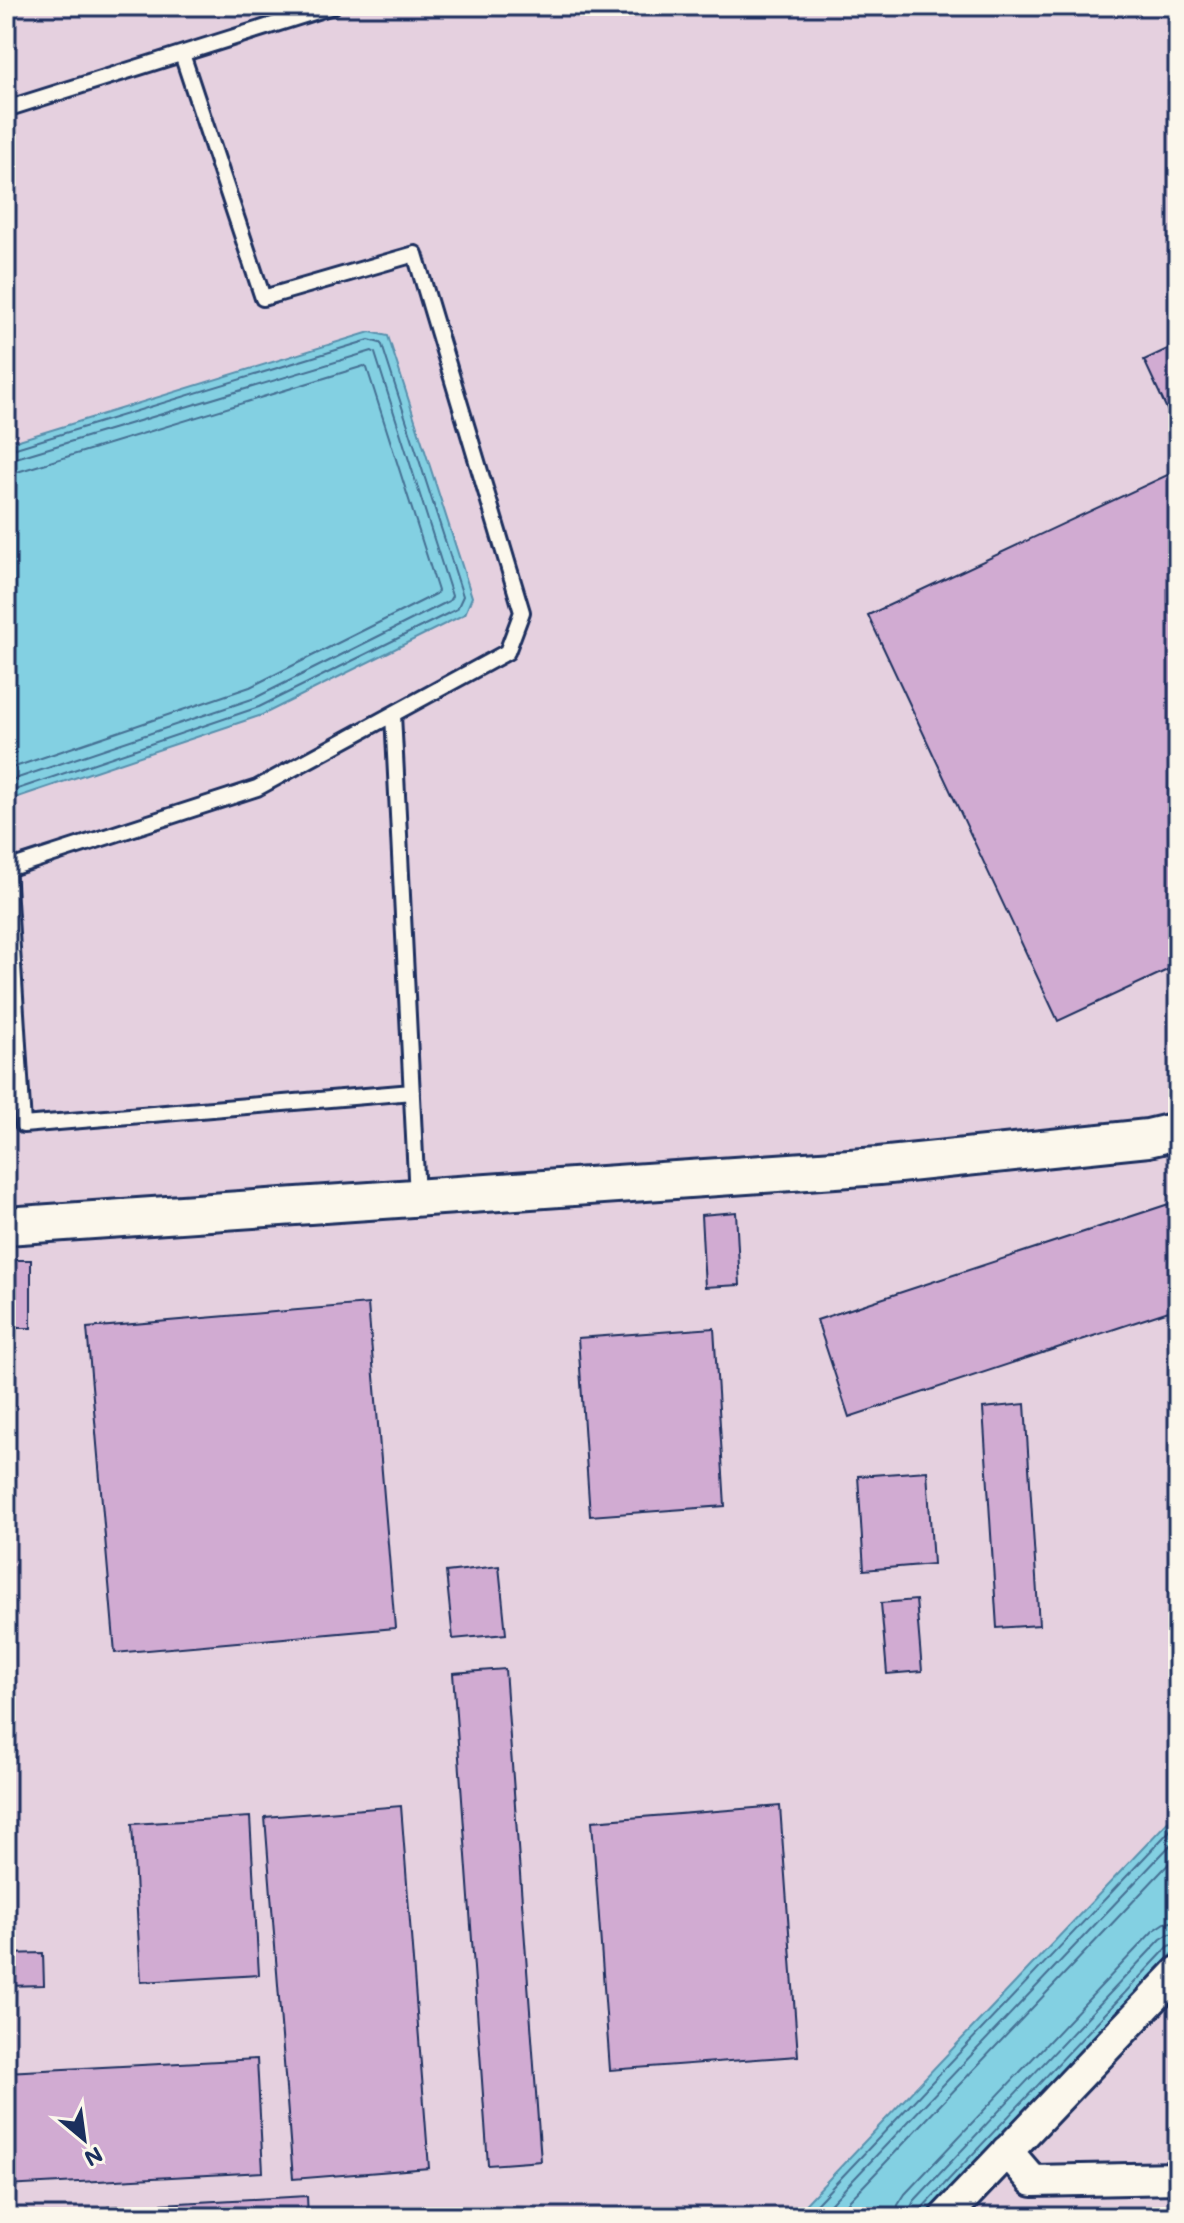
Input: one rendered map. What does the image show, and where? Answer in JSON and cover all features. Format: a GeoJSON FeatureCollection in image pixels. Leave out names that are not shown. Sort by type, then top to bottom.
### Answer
{"type":"FeatureCollection","features":[{"type":"Feature","properties":{"kind":"street"},"geometry":{"type":"LineString","coordinates":[[6,1226],[879,1166],[1148,1138],[1178,1131]]}},
{"type":"Feature","properties":{"kind":"street"},"geometry":{"type":"LineString","coordinates":[[945,2217],[1178,1972]]}},
{"type":"Feature","properties":{"kind":"street"},"geometry":{"type":"LineString","coordinates":[[1007,2151],[1033,2181],[1178,2178]]}},
{"type":"Feature","properties":{"kind":"lane"},"geometry":{"type":"LineString","coordinates":[[6,109],[333,6]]}},
{"type":"Feature","properties":{"kind":"lane"},"geometry":{"type":"LineString","coordinates":[[182,54],[263,298],[415,254],[522,612],[507,652],[257,788],[7,869],[23,1125],[412,1092]]}},
{"type":"Feature","properties":{"kind":"lane"},"geometry":{"type":"LineString","coordinates":[[393,714],[417,1197]]}},
{"type":"Feature","properties":{"kind":"shaded area"},"geometry":{"type":"Polygon","coordinates":[[[6,6],[1178,6],[1178,1810],[792,2217],[6,2217],[6,801],[262,714],[464,614],[472,597],[388,336],[370,332],[6,444],[6,6]]]}},
{"type":"Feature","properties":{"kind":"shaded area"},"geometry":{"type":"Polygon","coordinates":[[[1178,1948],[1178,2217],[924,2217],[1178,1948]]]}},
{"type":"Feature","properties":{"kind":"water"},"geometry":{"type":"Polygon","coordinates":[[[370,332],[388,336],[472,597],[465,614],[262,715],[6,801],[6,444],[370,332]]]}},
{"type":"Feature","properties":{"kind":"water"},"geometry":{"type":"Polygon","coordinates":[[[1178,1811],[1178,1948],[924,2217],[793,2217],[1178,1811]]]}},
{"type":"Feature","properties":{"kind":"building"},"geometry":{"type":"Polygon","coordinates":[[[1178,344],[1178,433],[1144,360],[1178,344]]]}},
{"type":"Feature","properties":{"kind":"building"},"geometry":{"type":"Polygon","coordinates":[[[1178,470],[1178,965],[1058,1021],[868,615],[1178,470]]]}},
{"type":"Feature","properties":{"kind":"building"},"geometry":{"type":"Polygon","coordinates":[[[1178,1201],[1178,1308],[849,1417],[817,1320],[1178,1201]]]}},
{"type":"Feature","properties":{"kind":"building"},"geometry":{"type":"Polygon","coordinates":[[[736,1212],[740,1285],[705,1287],[701,1215],[736,1212]]]}},
{"type":"Feature","properties":{"kind":"building"},"geometry":{"type":"Polygon","coordinates":[[[6,1260],[31,1260],[31,1328],[6,1328],[6,1260]]]}},
{"type":"Feature","properties":{"kind":"building"},"geometry":{"type":"Polygon","coordinates":[[[368,1304],[395,1628],[115,1653],[87,1328],[368,1304]]]}},
{"type":"Feature","properties":{"kind":"building"},"geometry":{"type":"Polygon","coordinates":[[[714,1328],[725,1506],[590,1516],[578,1338],[714,1328]]]}},
{"type":"Feature","properties":{"kind":"building"},"geometry":{"type":"Polygon","coordinates":[[[1025,1404],[1039,1625],[997,1628],[983,1408],[1025,1404]]]}},
{"type":"Feature","properties":{"kind":"building"},"geometry":{"type":"Polygon","coordinates":[[[927,1471],[933,1564],[864,1570],[858,1476],[927,1471]]]}},
{"type":"Feature","properties":{"kind":"building"},"geometry":{"type":"Polygon","coordinates":[[[499,1566],[506,1634],[453,1639],[446,1572],[499,1566]]]}},
{"type":"Feature","properties":{"kind":"building"},"geometry":{"type":"Polygon","coordinates":[[[916,1600],[922,1671],[887,1674],[881,1603],[916,1600]]]}},
{"type":"Feature","properties":{"kind":"building"},"geometry":{"type":"Polygon","coordinates":[[[505,1669],[541,2161],[488,2165],[453,1673],[505,1669]]]}},
{"type":"Feature","properties":{"kind":"building"},"geometry":{"type":"Polygon","coordinates":[[[401,1806],[429,2168],[293,2179],[265,1817],[401,1806]]]}},
{"type":"Feature","properties":{"kind":"building"},"geometry":{"type":"Polygon","coordinates":[[[780,1806],[798,2056],[610,2070],[592,1821],[780,1806]]]}},
{"type":"Feature","properties":{"kind":"building"},"geometry":{"type":"Polygon","coordinates":[[[250,1817],[259,1975],[141,1982],[132,1824],[250,1817]]]}},
{"type":"Feature","properties":{"kind":"building"},"geometry":{"type":"Polygon","coordinates":[[[43,1953],[44,1985],[6,1986],[6,1954],[43,1953]]]}},
{"type":"Feature","properties":{"kind":"building"},"geometry":{"type":"Polygon","coordinates":[[[257,2059],[263,2172],[6,2186],[6,2072],[257,2059]]]}},
{"type":"Feature","properties":{"kind":"building"},"geometry":{"type":"Polygon","coordinates":[[[307,2196],[308,2217],[109,2217],[108,2207],[307,2196]]]}},
{"type":"Feature","properties":{"kind":"building"},"geometry":{"type":"Polygon","coordinates":[[[1067,2209],[1068,2217],[1006,2217],[1006,2211],[1067,2209]]]}}]}
